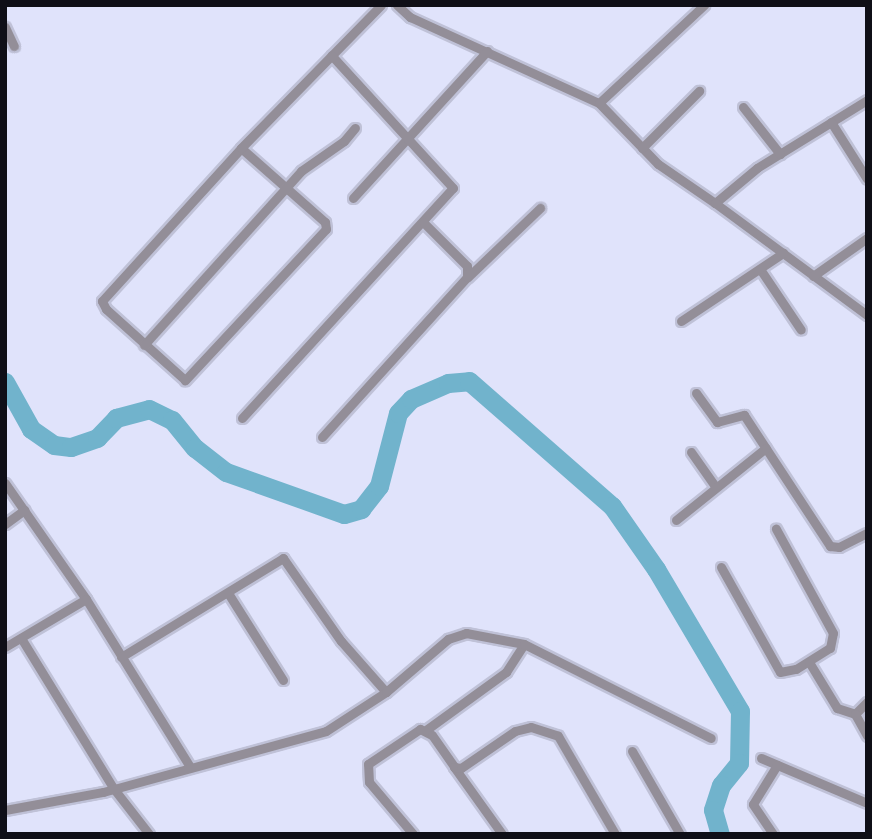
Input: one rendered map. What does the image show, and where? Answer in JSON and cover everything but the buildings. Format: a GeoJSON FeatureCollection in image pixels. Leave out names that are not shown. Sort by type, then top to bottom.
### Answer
{"type":"FeatureCollection","features":[{"type":"Feature","properties":{"kind":"street"},"geometry":{"type":"LineString","coordinates":[[240,148],[325,222],[323,234],[188,380],[144,345],[102,301],[240,148],[381,5]]}},
{"type":"Feature","properties":{"kind":"street"},"geometry":{"type":"LineString","coordinates":[[397,5],[410,17],[599,103],[642,148],[867,315]]}},
{"type":"Feature","properties":{"kind":"street"},"geometry":{"type":"LineString","coordinates":[[599,103],[704,5]]}},
{"type":"Feature","properties":{"kind":"street"},"geometry":{"type":"LineString","coordinates":[[5,27],[14,46]]}},
{"type":"Feature","properties":{"kind":"street"},"geometry":{"type":"LineString","coordinates":[[353,198],[407,143],[487,51]]}},
{"type":"Feature","properties":{"kind":"street"},"geometry":{"type":"LineString","coordinates":[[242,418],[424,223],[453,185],[407,143],[331,55]]}},
{"type":"Feature","properties":{"kind":"street"},"geometry":{"type":"LineString","coordinates":[[642,148],[699,91]]}},
{"type":"Feature","properties":{"kind":"street"},"geometry":{"type":"LineString","coordinates":[[715,203],[779,154],[867,100]]}},
{"type":"Feature","properties":{"kind":"street"},"geometry":{"type":"LineString","coordinates":[[743,107],[779,154]]}},
{"type":"Feature","properties":{"kind":"street"},"geometry":{"type":"LineString","coordinates":[[831,122],[867,179]]}},
{"type":"Feature","properties":{"kind":"street"},"geometry":{"type":"LineString","coordinates":[[144,345],[286,188],[355,128]]}},
{"type":"Feature","properties":{"kind":"street"},"geometry":{"type":"LineString","coordinates":[[322,437],[467,277],[540,208]]}},
{"type":"Feature","properties":{"kind":"street"},"geometry":{"type":"LineString","coordinates":[[424,223],[464,261],[467,277]]}},
{"type":"Feature","properties":{"kind":"street"},"geometry":{"type":"LineString","coordinates":[[813,276],[867,238]]}},
{"type":"Feature","properties":{"kind":"street"},"geometry":{"type":"LineString","coordinates":[[681,321],[782,253]]}},
{"type":"Feature","properties":{"kind":"street"},"geometry":{"type":"LineString","coordinates":[[760,269],[801,330]]}},
{"type":"Feature","properties":{"kind":"street"},"geometry":{"type":"LineString","coordinates":[[696,393],[716,422],[744,415],[830,546],[839,548],[867,533]]}},
{"type":"Feature","properties":{"kind":"street"},"geometry":{"type":"LineString","coordinates":[[676,520],[766,447]]}},
{"type":"Feature","properties":{"kind":"street"},"geometry":{"type":"LineString","coordinates":[[691,452],[715,486]]}},
{"type":"Feature","properties":{"kind":"street"},"geometry":{"type":"LineString","coordinates":[[5,483],[86,599],[190,767]]}},
{"type":"Feature","properties":{"kind":"street"},"geometry":{"type":"LineString","coordinates":[[5,524],[24,510]]}},
{"type":"Feature","properties":{"kind":"street"},"geometry":{"type":"LineString","coordinates":[[721,567],[776,668],[786,673],[830,648],[835,638],[776,529]]}},
{"type":"Feature","properties":{"kind":"street"},"geometry":{"type":"LineString","coordinates":[[121,657],[276,561],[288,561],[341,641],[386,692]]}},
{"type":"Feature","properties":{"kind":"street"},"geometry":{"type":"LineString","coordinates":[[228,593],[283,680]]}},
{"type":"Feature","properties":{"kind":"street"},"geometry":{"type":"LineString","coordinates":[[5,647],[86,599]]}},
{"type":"Feature","properties":{"kind":"street"},"geometry":{"type":"LineString","coordinates":[[5,810],[114,789],[326,731],[386,692],[454,635],[466,632],[524,644],[658,715],[711,738]]}},
{"type":"Feature","properties":{"kind":"street"},"geometry":{"type":"LineString","coordinates":[[21,638],[114,789],[149,834]]}},
{"type":"Feature","properties":{"kind":"street"},"geometry":{"type":"LineString","coordinates":[[413,834],[369,782],[366,771],[368,764],[415,731],[426,730],[506,672],[524,644]]}},
{"type":"Feature","properties":{"kind":"street"},"geometry":{"type":"LineString","coordinates":[[809,662],[837,709],[855,714],[867,736]]}},
{"type":"Feature","properties":{"kind":"street"},"geometry":{"type":"LineString","coordinates":[[855,714],[867,702]]}},
{"type":"Feature","properties":{"kind":"street"},"geometry":{"type":"LineString","coordinates":[[454,767],[468,766],[522,728],[544,729],[558,736],[615,834]]}},
{"type":"Feature","properties":{"kind":"street"},"geometry":{"type":"LineString","coordinates":[[426,730],[502,834]]}},
{"type":"Feature","properties":{"kind":"street"},"geometry":{"type":"LineString","coordinates":[[632,751],[680,834]]}},
{"type":"Feature","properties":{"kind":"street"},"geometry":{"type":"LineString","coordinates":[[761,758],[866,801]]}},
{"type":"Feature","properties":{"kind":"street"},"geometry":{"type":"LineString","coordinates":[[774,834],[753,804],[777,765]]}},
{"type":"Feature","properties":{"kind":"waterway"},"geometry":{"type":"LineString","coordinates":[[5,382],[31,429],[54,445],[71,447],[97,438],[116,418],[149,409],[172,420],[195,448],[226,472],[344,514],[361,509],[379,486],[398,413],[411,399],[448,383],[469,381],[612,506],[656,569],[740,711],[739,763],[721,785],[713,810],[720,834]]}}]}
